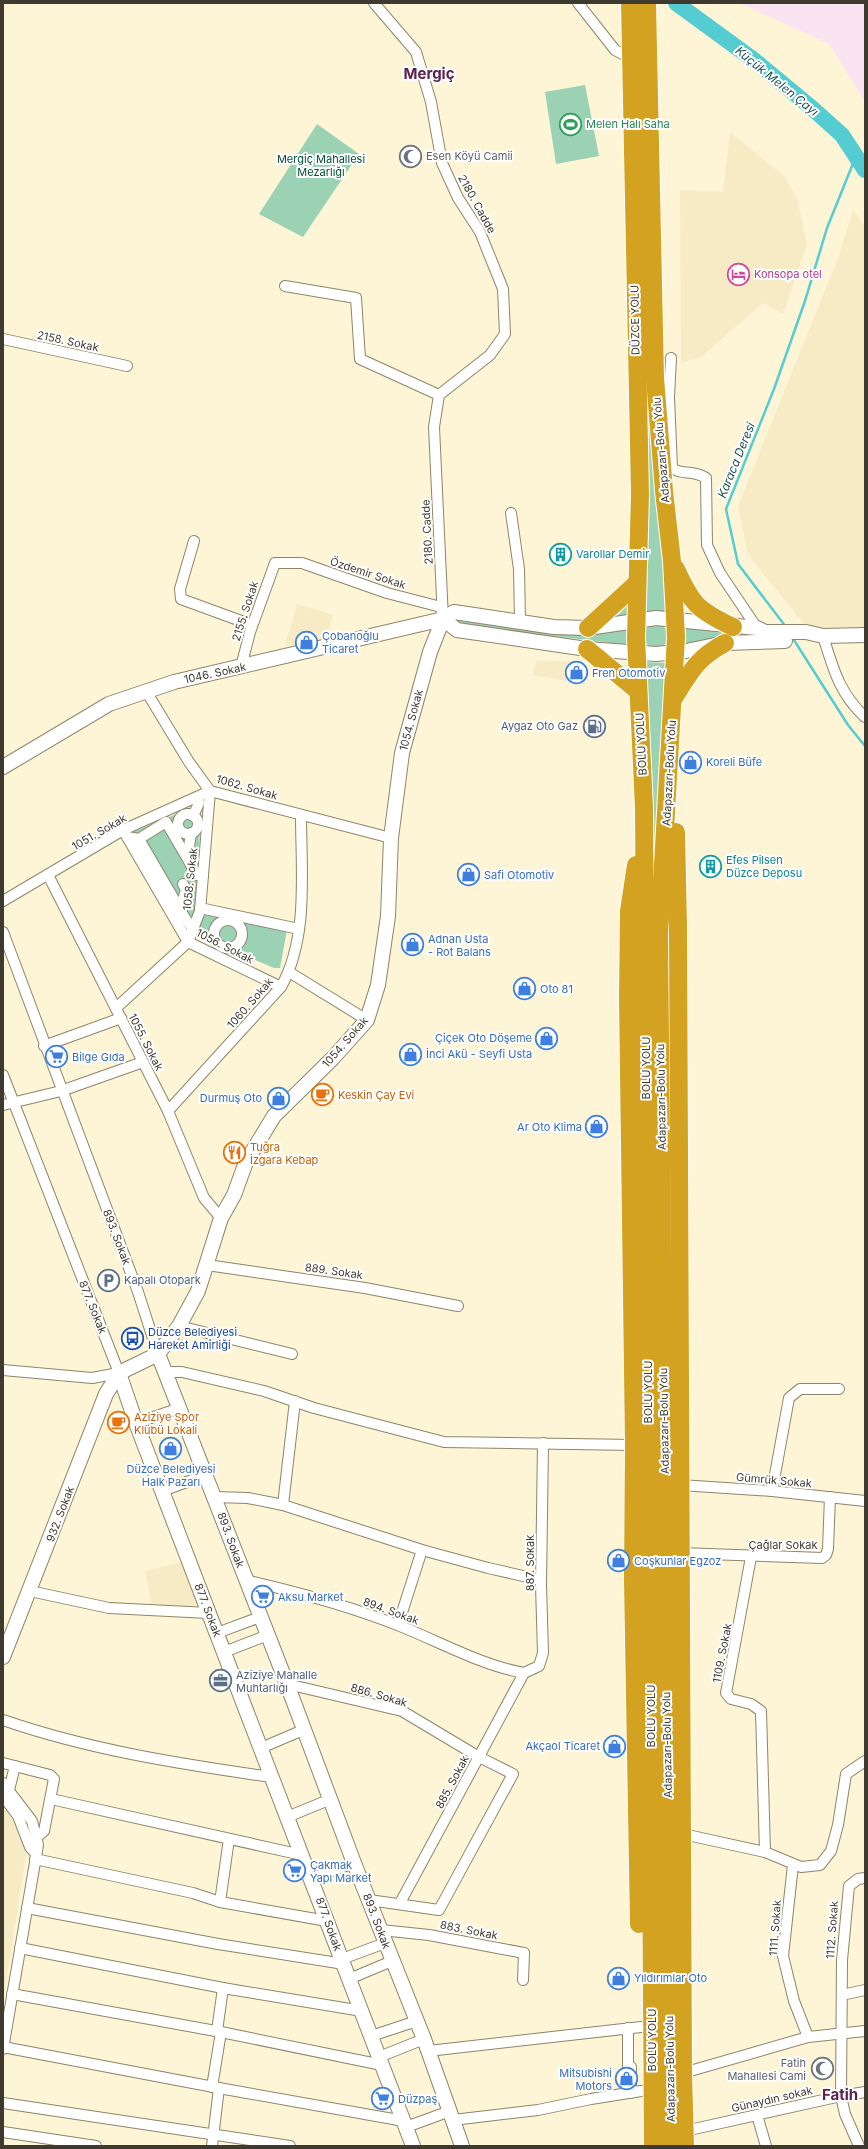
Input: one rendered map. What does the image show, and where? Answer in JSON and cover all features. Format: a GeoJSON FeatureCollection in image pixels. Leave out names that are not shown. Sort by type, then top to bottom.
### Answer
{"type":"FeatureCollection","features":[{"type":"Feature","properties":{"kind":"highway","name":"DÜZCE YOLU"},"geometry":{"type":"LineString","coordinates":[[630,3],[640,494],[636,637]]}},
{"type":"Feature","properties":{"kind":"highway","name":"Adapazarı-Bolu Yolu"},"geometry":{"type":"LineString","coordinates":[[647,3],[655,378],[664,491],[672,561],[675,620],[674,698],[659,935],[670,2146]]}},
{"type":"Feature","properties":{"kind":"highway"},"geometry":{"type":"LineString","coordinates":[[672,561],[688,595],[697,605],[706,614],[733,627]]}},
{"type":"Feature","properties":{"kind":"highway"},"geometry":{"type":"LineString","coordinates":[[588,628],[637,582]]}},
{"type":"Feature","properties":{"kind":"highway","name":"BOLU YOLU"},"geometry":{"type":"LineString","coordinates":[[636,637],[644,808],[653,2146]]}},
{"type":"Feature","properties":{"kind":"highway"},"geometry":{"type":"LineString","coordinates":[[674,698],[695,666],[708,652],[726,643]]}},
{"type":"Feature","properties":{"kind":"highway"},"geometry":{"type":"LineString","coordinates":[[587,649],[638,690]]}},
{"type":"Feature","properties":{"kind":"highway"},"geometry":{"type":"LineString","coordinates":[[670,753],[675,810],[678,926],[684,2141]]}},
{"type":"Feature","properties":{"kind":"highway"},"geometry":{"type":"LineString","coordinates":[[640,2146],[636,2092],[634,2027],[634,1445],[629,912],[644,808]]}},
{"type":"Feature","properties":{"kind":"highway"},"geometry":{"type":"LineString","coordinates":[[636,2092],[646,2146]]}},
{"type":"Feature","properties":{"kind":"street","name":"2180. Cadde"},"geometry":{"type":"LineString","coordinates":[[374,3],[416,52],[431,102],[442,164],[458,198],[480,232],[503,289],[505,334],[490,355],[439,395],[434,427],[443,619]]}},
{"type":"Feature","properties":{"kind":"street"},"geometry":{"type":"LineString","coordinates":[[578,3],[615,50],[630,51]]}},
{"type":"Feature","properties":{"kind":"street"},"geometry":{"type":"LineString","coordinates":[[285,286],[356,298],[360,359],[439,395]]}},
{"type":"Feature","properties":{"kind":"street","name":"2158. Sokak"},"geometry":{"type":"LineString","coordinates":[[3,339],[127,366]]}},
{"type":"Feature","properties":{"kind":"street"},"geometry":{"type":"LineString","coordinates":[[671,358],[668,397],[672,468],[678,472],[696,472],[706,478],[707,545],[720,573],[765,634]]}},
{"type":"Feature","properties":{"kind":"street"},"geometry":{"type":"LineString","coordinates":[[511,513],[519,569],[520,622]]}},
{"type":"Feature","properties":{"kind":"street"},"geometry":{"type":"LineString","coordinates":[[194,541],[180,589],[181,599],[252,625]]}},
{"type":"Feature","properties":{"kind":"street","name":"Özdemir Sokak"},"geometry":{"type":"LineString","coordinates":[[275,563],[302,564],[387,593],[441,607],[443,619]]}},
{"type":"Feature","properties":{"kind":"street","name":"2155. Sokak"},"geometry":{"type":"LineString","coordinates":[[241,667],[252,625],[275,563]]}},
{"type":"Feature","properties":{"kind":"street","name":"1046. Sokak"},"geometry":{"type":"LineString","coordinates":[[3,767],[109,704],[146,691],[174,682],[443,619],[454,612],[554,627],[588,628],[636,637]]}},
{"type":"Feature","properties":{"kind":"street"},"geometry":{"type":"LineString","coordinates":[[443,619],[457,630],[587,649],[636,637],[656,618],[733,627],[765,634],[814,636],[865,635]]}},
{"type":"Feature","properties":{"kind":"street","name":"1054. Sokak"},"geometry":{"type":"LineString","coordinates":[[158,1354],[179,1326],[198,1291],[221,1218],[234,1195],[246,1162],[274,1116],[333,1058],[367,1020],[378,985],[388,916],[391,838],[402,752],[430,652],[443,619]]}},
{"type":"Feature","properties":{"kind":"street"},"geometry":{"type":"LineString","coordinates":[[636,637],[656,654],[726,643],[765,634]]}},
{"type":"Feature","properties":{"kind":"street"},"geometry":{"type":"LineString","coordinates":[[814,636],[833,669],[847,698],[865,716]]}},
{"type":"Feature","properties":{"kind":"street","name":"1062. Sokak"},"geometry":{"type":"LineString","coordinates":[[146,691],[189,762],[210,791],[391,838]]}},
{"type":"Feature","properties":{"kind":"street","name":"1051. Sokak"},"geometry":{"type":"LineString","coordinates":[[3,901],[125,834],[210,791]]}},
{"type":"Feature","properties":{"kind":"street","name":"1058. Sokak"},"geometry":{"type":"LineString","coordinates":[[116,1008],[188,942],[200,908],[200,876],[210,791]]}},
{"type":"Feature","properties":{"kind":"street"},"geometry":{"type":"LineString","coordinates":[[193,816],[199,803],[198,797]]}},
{"type":"Feature","properties":{"kind":"street"},"geometry":{"type":"LineString","coordinates":[[176,831],[180,817],[185,814],[193,816],[196,819],[197,826],[191,833],[189,847],[194,859],[191,865]]}},
{"type":"Feature","properties":{"kind":"street","name":"1060. Sokak"},"geometry":{"type":"LineString","coordinates":[[168,1111],[280,987],[289,972],[299,928],[301,815]]}},
{"type":"Feature","properties":{"kind":"street"},"geometry":{"type":"LineString","coordinates":[[139,838],[166,822],[176,831],[191,865],[200,876],[170,892]]}},
{"type":"Feature","properties":{"kind":"street"},"geometry":{"type":"LineString","coordinates":[[176,831],[191,833]]}},
{"type":"Feature","properties":{"kind":"street"},"geometry":{"type":"LineString","coordinates":[[125,834],[139,838],[182,914],[193,929]]}},
{"type":"Feature","properties":{"kind":"street","name":"1056. Sokak"},"geometry":{"type":"LineString","coordinates":[[125,834],[188,942],[280,987]]}},
{"type":"Feature","properties":{"kind":"street","name":"1055. Sokak"},"geometry":{"type":"LineString","coordinates":[[48,875],[168,1111],[204,1198],[221,1218]]}},
{"type":"Feature","properties":{"kind":"street"},"geometry":{"type":"LineString","coordinates":[[182,914],[182,903],[186,890],[183,884]]}},
{"type":"Feature","properties":{"kind":"street"},"geometry":{"type":"LineString","coordinates":[[200,908],[232,917],[299,928]]}},
{"type":"Feature","properties":{"kind":"street"},"geometry":{"type":"LineString","coordinates":[[232,917],[242,929],[242,938],[235,946],[224,947],[215,940],[214,931],[222,920],[232,917]]}},
{"type":"Feature","properties":{"kind":"street","name":"893. Sokak"},"geometry":{"type":"LineString","coordinates":[[3,932],[44,1046],[138,1292],[158,1354],[215,1497],[392,1961],[417,2020],[462,2146]]}},
{"type":"Feature","properties":{"kind":"street"},"geometry":{"type":"LineString","coordinates":[[219,957],[224,947]]}},
{"type":"Feature","properties":{"kind":"street"},"geometry":{"type":"LineString","coordinates":[[289,972],[367,1020]]}},
{"type":"Feature","properties":{"kind":"street"},"geometry":{"type":"LineString","coordinates":[[44,1046],[121,1018]]}},
{"type":"Feature","properties":{"kind":"street"},"geometry":{"type":"LineString","coordinates":[[8,1104],[62,1091],[143,1062]]}},
{"type":"Feature","properties":{"kind":"street","name":"877. Sokak"},"geometry":{"type":"LineString","coordinates":[[3,1075],[8,1104],[119,1373],[136,1423],[271,1777],[312,1878],[413,2146]]}},
{"type":"Feature","properties":{"kind":"street","name":"889. Sokak"},"geometry":{"type":"LineString","coordinates":[[207,1265],[366,1288],[458,1306]]}},
{"type":"Feature","properties":{"kind":"street"},"geometry":{"type":"LineString","coordinates":[[179,1326],[292,1354]]}},
{"type":"Feature","properties":{"kind":"street"},"geometry":{"type":"LineString","coordinates":[[3,1370],[92,1378],[119,1373],[158,1354]]}},
{"type":"Feature","properties":{"kind":"street"},"geometry":{"type":"LineString","coordinates":[[165,1372],[182,1372],[264,1390],[314,1408],[444,1442],[634,1445]]}},
{"type":"Feature","properties":{"kind":"street","name":"932. Sokak"},"geometry":{"type":"LineString","coordinates":[[3,1657],[106,1394],[119,1373]]}},
{"type":"Feature","properties":{"kind":"street"},"geometry":{"type":"LineString","coordinates":[[772,1490],[789,1398],[800,1389],[839,1389]]}},
{"type":"Feature","properties":{"kind":"street"},"geometry":{"type":"LineString","coordinates":[[283,1505],[295,1401]]}},
{"type":"Feature","properties":{"kind":"street"},"geometry":{"type":"LineString","coordinates":[[136,1423],[180,1408]]}},
{"type":"Feature","properties":{"kind":"street","name":"887. Sokak"},"geometry":{"type":"LineString","coordinates":[[524,1673],[539,1666],[543,1653],[541,1580],[543,1443]]}},
{"type":"Feature","properties":{"kind":"street"},"geometry":{"type":"LineString","coordinates":[[162,1491],[206,1474]]}},
{"type":"Feature","properties":{"kind":"street","name":"Gümrük Sokak"},"geometry":{"type":"LineString","coordinates":[[680,1485],[772,1490],[865,1501]]}},
{"type":"Feature","properties":{"kind":"street"},"geometry":{"type":"LineString","coordinates":[[215,1497],[248,1498],[283,1505],[422,1550],[488,1568],[541,1580]]}},
{"type":"Feature","properties":{"kind":"street","name":"Çağlar Sokak"},"geometry":{"type":"LineString","coordinates":[[681,1553],[819,1559],[824,1557],[828,1549],[830,1497]]}},
{"type":"Feature","properties":{"kind":"street"},"geometry":{"type":"LineString","coordinates":[[398,1625],[422,1550]]}},
{"type":"Feature","properties":{"kind":"street","name":"1109. Sokak"},"geometry":{"type":"LineString","coordinates":[[752,1557],[726,1693],[731,1699],[751,1704],[761,1711],[766,1852]]}},
{"type":"Feature","properties":{"kind":"street","name":"894. Sokak"},"geometry":{"type":"LineString","coordinates":[[246,1580],[304,1593],[398,1625],[504,1670],[524,1673]]}},
{"type":"Feature","properties":{"kind":"street"},"geometry":{"type":"LineString","coordinates":[[30,1591],[109,1608],[209,1613]]}},
{"type":"Feature","properties":{"kind":"street"},"geometry":{"type":"LineString","coordinates":[[217,1633],[260,1617]]}},
{"type":"Feature","properties":{"kind":"street"},"geometry":{"type":"LineString","coordinates":[[224,1652],[268,1635]]}},
{"type":"Feature","properties":{"kind":"street","name":"885. Sokak"},"geometry":{"type":"LineString","coordinates":[[400,1903],[524,1673]]}},
{"type":"Feature","properties":{"kind":"street","name":"886. Sokak"},"geometry":{"type":"LineString","coordinates":[[287,1684],[402,1711],[479,1757],[513,1774],[439,1910],[400,1903]]}},
{"type":"Feature","properties":{"kind":"street"},"geometry":{"type":"LineString","coordinates":[[3,1720],[48,1736],[170,1763],[271,1777]]}},
{"type":"Feature","properties":{"kind":"street"},"geometry":{"type":"LineString","coordinates":[[261,1748],[304,1730]]}},
{"type":"Feature","properties":{"kind":"street"},"geometry":{"type":"LineString","coordinates":[[683,1834],[766,1852],[793,1865],[801,1867],[820,1865],[831,1850],[838,1825],[846,1774],[865,1761]]}},
{"type":"Feature","properties":{"kind":"street"},"geometry":{"type":"LineString","coordinates":[[3,1763],[53,1777],[55,1782],[44,1831],[37,1837]]}},
{"type":"Feature","properties":{"kind":"street"},"geometry":{"type":"LineString","coordinates":[[15,1766],[5,1790],[35,1856],[193,1893],[220,1902],[327,1921]]}},
{"type":"Feature","properties":{"kind":"street"},"geometry":{"type":"LineString","coordinates":[[5,1790],[32,1821],[37,1837],[3,2048],[405,2124],[451,2116],[538,2110],[591,2099],[636,2092]]}},
{"type":"Feature","properties":{"kind":"street"},"geometry":{"type":"LineString","coordinates":[[51,1799],[302,1855]]}},
{"type":"Feature","properties":{"kind":"street"},"geometry":{"type":"LineString","coordinates":[[287,1817],[331,1799]]}},
{"type":"Feature","properties":{"kind":"street"},"geometry":{"type":"LineString","coordinates":[[220,1902],[229,1839]]}},
{"type":"Feature","properties":{"kind":"street"},"geometry":{"type":"LineString","coordinates":[[312,1878],[354,1863]]}},
{"type":"Feature","properties":{"kind":"street","name":"1111. Sokak"},"geometry":{"type":"LineString","coordinates":[[793,1865],[783,1956],[794,2001],[808,2037]]}},
{"type":"Feature","properties":{"kind":"street","name":"1112. Sokak"},"geometry":{"type":"LineString","coordinates":[[859,2146],[845,2114],[841,2096],[843,1937],[847,1892],[849,1886],[853,1881],[865,1878]]}},
{"type":"Feature","properties":{"kind":"street"},"geometry":{"type":"LineString","coordinates":[[369,1900],[400,1903]]}},
{"type":"Feature","properties":{"kind":"street"},"geometry":{"type":"LineString","coordinates":[[26,1908],[218,1944],[343,1962],[383,1936]]}},
{"type":"Feature","properties":{"kind":"street","name":"883. Sokak"},"geometry":{"type":"LineString","coordinates":[[383,1936],[429,1934],[524,1953],[523,1980]]}},
{"type":"Feature","properties":{"kind":"street"},"geometry":{"type":"LineString","coordinates":[[20,1948],[223,1988],[362,2011]]}},
{"type":"Feature","properties":{"kind":"street"},"geometry":{"type":"LineString","coordinates":[[349,1979],[392,1961]]}},
{"type":"Feature","properties":{"kind":"street"},"geometry":{"type":"LineString","coordinates":[[212,2146],[223,1988]]}},
{"type":"Feature","properties":{"kind":"street"},"geometry":{"type":"LineString","coordinates":[[842,1995],[865,1990]]}},
{"type":"Feature","properties":{"kind":"street"},"geometry":{"type":"LineString","coordinates":[[12,1994],[381,2061],[426,2045],[634,2027]]}},
{"type":"Feature","properties":{"kind":"street"},"geometry":{"type":"LineString","coordinates":[[371,2036],[417,2020]]}},
{"type":"Feature","properties":{"kind":"street"},"geometry":{"type":"LineString","coordinates":[[683,2073],[808,2037],[865,2031]]}},
{"type":"Feature","properties":{"kind":"street","name":"Günaydın sokak"},"geometry":{"type":"LineString","coordinates":[[684,2141],[757,2115],[865,2092]]}},
{"type":"Feature","properties":{"kind":"street"},"geometry":{"type":"LineString","coordinates":[[3,2102],[290,2146]]}},
{"type":"Feature","properties":{"kind":"street"},"geometry":{"type":"LineString","coordinates":[[757,2115],[766,2146]]}},
{"type":"Feature","properties":{"kind":"street"},"geometry":{"type":"LineString","coordinates":[[3,2132],[96,2146]]}},
{"type":"Feature","properties":{"kind":"shaded area"},"geometry":{"type":"Polygon","coordinates":[[[739,3],[865,3],[865,102],[829,44],[739,3]]]}},
{"type":"Feature","properties":{"kind":"shaded area","name":"Konsopa otel"},"geometry":{"type":"Polygon","coordinates":[[[730,132],[784,176],[797,198],[807,244],[783,314],[763,303],[701,357],[681,363],[680,190],[723,192],[730,132]]]}},
{"type":"Feature","properties":{"kind":"shaded area"},"geometry":{"type":"Polygon","coordinates":[[[853,210],[865,226],[865,627],[809,630],[748,555],[738,506],[838,258],[853,210]]]}},
{"type":"Feature","properties":{"kind":"shaded area"},"geometry":{"type":"Polygon","coordinates":[[[297,604],[333,615],[326,638],[285,646],[297,604]]]}},
{"type":"Feature","properties":{"kind":"shaded area","name":"Fren Otomotiv"},"geometry":{"type":"Polygon","coordinates":[[[537,660],[573,662],[586,670],[585,684],[532,675],[537,660]]]}},
{"type":"Feature","properties":{"kind":"shaded area"},"geometry":{"type":"Polygon","coordinates":[[[185,1561],[200,1606],[152,1606],[145,1571],[185,1561]]]}},
{"type":"Feature","properties":{"kind":"shaded area"},"geometry":{"type":"Polygon","coordinates":[[[3,1804],[28,1843],[3,2002],[3,1804]]]}},
{"type":"Feature","properties":{"kind":"green space"},"geometry":{"type":"Polygon","coordinates":[[[641,38],[671,612],[642,613],[641,38]]]}},
{"type":"Feature","properties":{"kind":"green space","name":"Melen Halı Saha"},"geometry":{"type":"Polygon","coordinates":[[[585,85],[599,156],[556,164],[545,92],[585,85]]]}},
{"type":"Feature","properties":{"kind":"green space","name":"Mergiç Mahallesi Mezarlığı"},"geometry":{"type":"Polygon","coordinates":[[[317,124],[359,154],[303,237],[259,214],[317,124]]]}},
{"type":"Feature","properties":{"kind":"green space"},"geometry":{"type":"Polygon","coordinates":[[[628,605],[628,615],[615,618],[628,605]]]}},
{"type":"Feature","properties":{"kind":"green space"},"geometry":{"type":"Polygon","coordinates":[[[457,619],[628,629],[627,645],[457,624],[457,619]]]}},
{"type":"Feature","properties":{"kind":"green space"},"geometry":{"type":"Polygon","coordinates":[[[656,624],[665,627],[668,636],[665,645],[656,648],[647,645],[644,636],[647,627],[656,624]]]}},
{"type":"Feature","properties":{"kind":"green space"},"geometry":{"type":"Polygon","coordinates":[[[686,626],[688,627],[732,635],[686,644],[686,626]]]}},
{"type":"Feature","properties":{"kind":"green space"},"geometry":{"type":"Polygon","coordinates":[[[641,662],[671,663],[653,901],[641,662]]]}},
{"type":"Feature","properties":{"kind":"green space"},"geometry":{"type":"Polygon","coordinates":[[[201,804],[197,895],[193,918],[181,925],[130,833],[201,804]]]}},
{"type":"Feature","properties":{"kind":"green space"},"geometry":{"type":"Polygon","coordinates":[[[207,911],[287,930],[280,968],[274,968],[197,935],[196,930],[207,911]]]}},
{"type":"Feature","properties":{"kind":"waterway","name":"Küçük Melen Çayı"},"geometry":{"type":"LineString","coordinates":[[676,3],[754,60],[813,109],[842,135],[865,170]]}},
{"type":"Feature","properties":{"kind":"waterway","name":"Karaca Deresi"},"geometry":{"type":"LineString","coordinates":[[786,627],[738,564],[726,509],[774,389],[805,301],[827,228],[856,156]]}},
{"type":"Feature","properties":{"kind":"waterway","name":"Karaca Deresi"},"geometry":{"type":"LineString","coordinates":[[792,637],[848,725],[865,746]]}},
{"type":"Feature","properties":{"kind":"place","name":"Melen Halı Saha"},"geometry":{"type":"Point","coordinates":[571,124]}},
{"type":"Feature","properties":{"kind":"place","name":"Esen Köyü Camii"},"geometry":{"type":"Point","coordinates":[410,156]}},
{"type":"Feature","properties":{"kind":"place","name":"Konsopa otel"},"geometry":{"type":"Point","coordinates":[739,274]}},
{"type":"Feature","properties":{"kind":"place","name":"Varollar Demir"},"geometry":{"type":"Point","coordinates":[561,554]}},
{"type":"Feature","properties":{"kind":"place","name":"Çobanoğlu Ticaret"},"geometry":{"type":"Point","coordinates":[306,642]}},
{"type":"Feature","properties":{"kind":"place","name":"Fren Otomotiv"},"geometry":{"type":"Point","coordinates":[577,673]}},
{"type":"Feature","properties":{"kind":"place","name":"Aygaz Oto Gaz"},"geometry":{"type":"Point","coordinates":[594,726]}},
{"type":"Feature","properties":{"kind":"place","name":"Koreli Büfe"},"geometry":{"type":"Point","coordinates":[691,762]}},
{"type":"Feature","properties":{"kind":"place","name":"Efes Pilsen Düzce Deposu"},"geometry":{"type":"Point","coordinates":[711,866]}},
{"type":"Feature","properties":{"kind":"place","name":"Safi Otomotiv"},"geometry":{"type":"Point","coordinates":[469,875]}},
{"type":"Feature","properties":{"kind":"place","name":"Adnan Usta - Rot Balans"},"geometry":{"type":"Point","coordinates":[413,945]}},
{"type":"Feature","properties":{"kind":"place","name":"Oto 81"},"geometry":{"type":"Point","coordinates":[524,989]}},
{"type":"Feature","properties":{"kind":"place","name":"Çiçek Oto Döşeme"},"geometry":{"type":"Point","coordinates":[547,1038]}},
{"type":"Feature","properties":{"kind":"place","name":"İnci Akü - Seyfi Usta"},"geometry":{"type":"Point","coordinates":[410,1054]}},
{"type":"Feature","properties":{"kind":"place","name":"Bilge Gıda"},"geometry":{"type":"Point","coordinates":[57,1057]}},
{"type":"Feature","properties":{"kind":"place","name":"Keskin Çay Evi"},"geometry":{"type":"Point","coordinates":[323,1095]}},
{"type":"Feature","properties":{"kind":"place","name":"Durmuş Oto"},"geometry":{"type":"Point","coordinates":[278,1098]}},
{"type":"Feature","properties":{"kind":"place","name":"Ar Oto Klima"},"geometry":{"type":"Point","coordinates":[597,1127]}},
{"type":"Feature","properties":{"kind":"place","name":"Tuğra İzgara Kebap"},"geometry":{"type":"Point","coordinates":[235,1153]}},
{"type":"Feature","properties":{"kind":"place","name":"Kapalı Otopark"},"geometry":{"type":"Point","coordinates":[109,1280]}},
{"type":"Feature","properties":{"kind":"place","name":"Düzce Belediyesi Hareket Amirliği"},"geometry":{"type":"Point","coordinates":[132,1338]}},
{"type":"Feature","properties":{"kind":"place","name":"Aziziye Spor Klübü Lokali"},"geometry":{"type":"Point","coordinates":[118,1423]}},
{"type":"Feature","properties":{"kind":"place","name":"Düzce Belediyesi Halk Pazarı"},"geometry":{"type":"Point","coordinates":[171,1449]}},
{"type":"Feature","properties":{"kind":"place","name":"Coşkunlar Egzoz"},"geometry":{"type":"Point","coordinates":[619,1561]}},
{"type":"Feature","properties":{"kind":"place","name":"Aksu Market"},"geometry":{"type":"Point","coordinates":[263,1597]}},
{"type":"Feature","properties":{"kind":"place","name":"Aziziye Mahalle Muhtarlığı"},"geometry":{"type":"Point","coordinates":[221,1681]}},
{"type":"Feature","properties":{"kind":"place","name":"Akçaol Ticaret"},"geometry":{"type":"Point","coordinates":[615,1746]}},
{"type":"Feature","properties":{"kind":"place","name":"Çakmak Yapı Market"},"geometry":{"type":"Point","coordinates":[294,1871]}},
{"type":"Feature","properties":{"kind":"place","name":"Yıldırımlar Oto"},"geometry":{"type":"Point","coordinates":[619,1978]}},
{"type":"Feature","properties":{"kind":"place","name":"Fatih Mahallesi Cami"},"geometry":{"type":"Point","coordinates":[822,2069]}},
{"type":"Feature","properties":{"kind":"place","name":"Mitsubishi Motors"},"geometry":{"type":"Point","coordinates":[627,2079]}},
{"type":"Feature","properties":{"kind":"place","name":"Düzpaş"},"geometry":{"type":"Point","coordinates":[383,2099]}},
{"type":"Feature","properties":{"kind":"district","name":"Mergiç"},"geometry":{"type":"Point","coordinates":[429,73]}},
{"type":"Feature","properties":{"kind":"district","name":"Fatih"},"geometry":{"type":"Point","coordinates":[840,2094]}}]}
